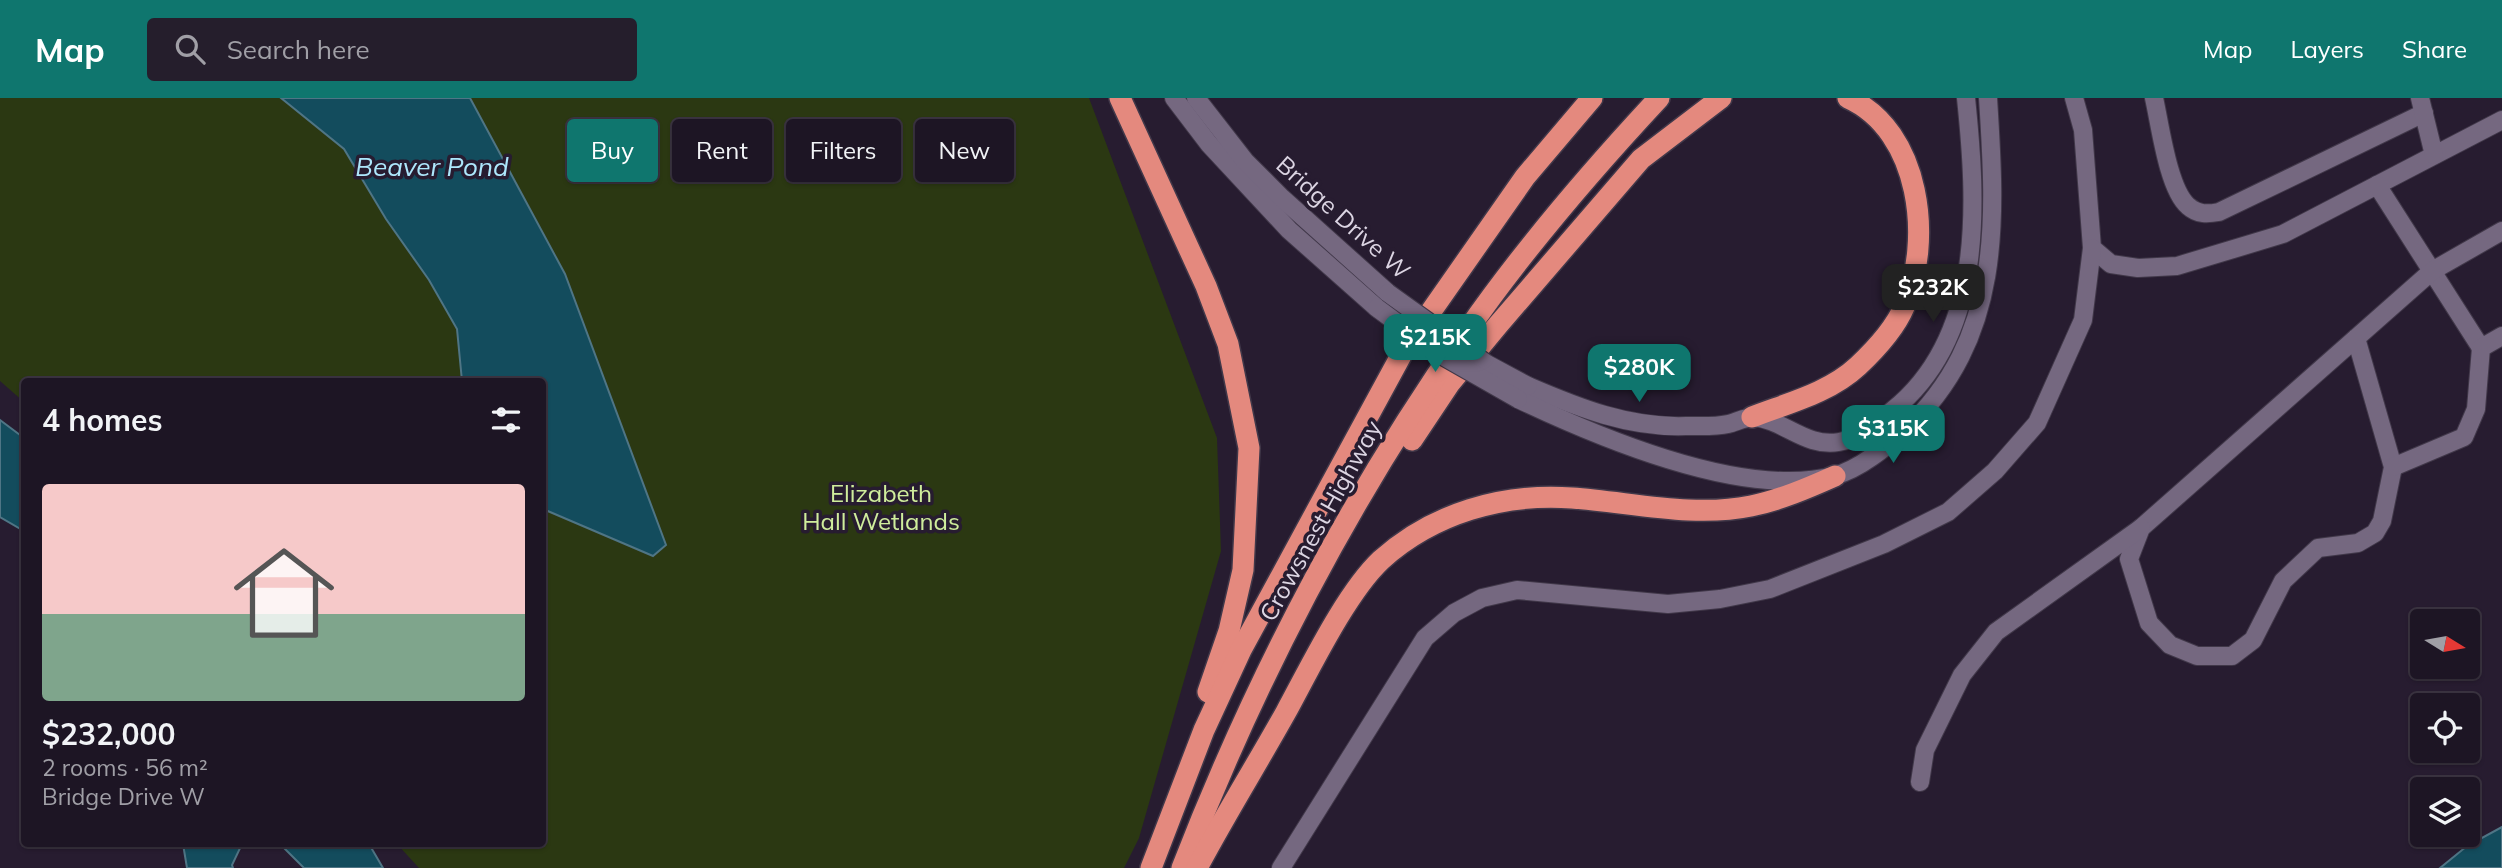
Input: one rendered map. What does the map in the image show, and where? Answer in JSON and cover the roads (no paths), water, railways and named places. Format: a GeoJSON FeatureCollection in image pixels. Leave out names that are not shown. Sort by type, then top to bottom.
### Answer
{"type":"FeatureCollection","features":[{"type":"Feature","properties":{"kind":"highway"},"geometry":{"type":"LineString","coordinates":[[1120,98],[1206,286],[1228,344],[1249,448],[1243,570],[1229,631],[1148,868]]}},
{"type":"Feature","properties":{"kind":"highway","name":"Crowsnest Highway"},"geometry":{"type":"LineString","coordinates":[[1148,868],[1204,730],[1241,650],[1405,350],[1525,177],[1592,98]]}},
{"type":"Feature","properties":{"kind":"highway","name":"Crowsnest Highway"},"geometry":{"type":"LineString","coordinates":[[1182,868],[1261,688],[1330,550],[1426,390],[1468,329],[1556,216],[1659,98]]}},
{"type":"Feature","properties":{"kind":"highway"},"geometry":{"type":"LineString","coordinates":[[1302,605],[1450,383],[1497,325],[1641,159],[1721,98]]}},
{"type":"Feature","properties":{"kind":"highway"},"geometry":{"type":"LineString","coordinates":[[1752,417],[1824,390],[1857,367],[1883,339],[1903,308],[1915,273],[1916,193],[1901,154],[1883,124],[1848,98]]}},
{"type":"Feature","properties":{"kind":"highway"},"geometry":{"type":"LineString","coordinates":[[1197,868],[1334,627],[1380,562],[1415,534],[1455,514],[1495,502],[1570,498],[1659,508],[1749,506],[1796,493],[1835,476]]}},
{"type":"Feature","properties":{"kind":"street","name":"Bridge Drive W"},"geometry":{"type":"LineString","coordinates":[[1174,98],[1209,144],[1289,230],[1382,300]]}},
{"type":"Feature","properties":{"kind":"street","name":"Bridge Drive W"},"geometry":{"type":"LineString","coordinates":[[1196,98],[1245,161],[1439,354],[1523,392],[1610,441],[1680,463],[1773,479],[1835,476],[1887,446],[1917,418],[1941,389],[1977,324],[1987,281],[1992,238],[1993,188],[1988,98]]}},
{"type":"Feature","properties":{"kind":"street"},"geometry":{"type":"LineString","coordinates":[[1752,417],[1778,424],[1813,441],[1838,442],[1864,434],[1906,400],[1937,359],[1955,321],[1967,276],[1972,234],[1966,98]]}},
{"type":"Feature","properties":{"kind":"street"},"geometry":{"type":"LineString","coordinates":[[1281,868],[1425,638],[1454,613],[1482,598],[1517,590],[1668,604],[1720,599],[1770,589],[1830,568],[1948,512],[1995,471],[2037,423],[2083,320],[2092,248],[2083,131],[2074,98]]}},
{"type":"Feature","properties":{"kind":"street"},"geometry":{"type":"LineString","coordinates":[[2158,100],[2173,178],[2187,206],[2203,214],[2219,212],[2422,105],[2434,155]]}},
{"type":"Feature","properties":{"kind":"street"},"geometry":{"type":"LineString","coordinates":[[2092,248],[2111,264],[2138,268],[2177,266],[2283,234],[2502,120]]}},
{"type":"Feature","properties":{"kind":"street"},"geometry":{"type":"LineString","coordinates":[[2377,185],[2481,348],[2476,409],[2464,437],[2393,467]]}},
{"type":"Feature","properties":{"kind":"street"},"geometry":{"type":"LineString","coordinates":[[1920,782],[1925,750],[1962,675],[1996,632],[2141,528],[2432,271],[2502,231]]}},
{"type":"Feature","properties":{"kind":"street"},"geometry":{"type":"LineString","coordinates":[[2481,348],[2502,336]]}},
{"type":"Feature","properties":{"kind":"street"},"geometry":{"type":"LineString","coordinates":[[2141,528],[2129,559],[2149,623],[2170,645],[2197,656],[2232,656],[2253,640],[2283,581],[2318,548],[2358,543],[2375,534],[2382,521],[2393,467],[2356,338]]}},
{"type":"Feature","properties":{"kind":"street","name":"Bridge Drive W"},"geometry":{"type":"LineString","coordinates":[[1523,392],[1641,425],[1726,425],[1752,417]]}},
{"type":"Feature","properties":{"kind":"water","name":"Beaver Pond"},"geometry":{"type":"Polygon","coordinates":[[[281,98],[470,98],[565,274],[666,545],[653,556],[546,510],[546,378],[462,378],[457,329],[429,280],[386,219],[344,149],[281,98]]]}},
{"type":"Feature","properties":{"kind":"water"},"geometry":{"type":"Polygon","coordinates":[[[0,420],[21,436],[21,529],[0,517],[0,420]]]}},
{"type":"Feature","properties":{"kind":"water"},"geometry":{"type":"Polygon","coordinates":[[[2502,827],[2502,868],[2440,868],[2466,847],[2480,847],[2480,839],[2502,827]]]}},
{"type":"Feature","properties":{"kind":"water"},"geometry":{"type":"Polygon","coordinates":[[[184,847],[241,847],[233,868],[187,868],[184,847]]]}},
{"type":"Feature","properties":{"kind":"water"},"geometry":{"type":"Polygon","coordinates":[[[283,847],[371,847],[383,868],[304,868],[283,847]]]}},
{"type":"Feature","properties":{"kind":"park label","name":"Elizabeth Hall Wetlands"},"geometry":{"type":"Point","coordinates":[881,508]}}]}
